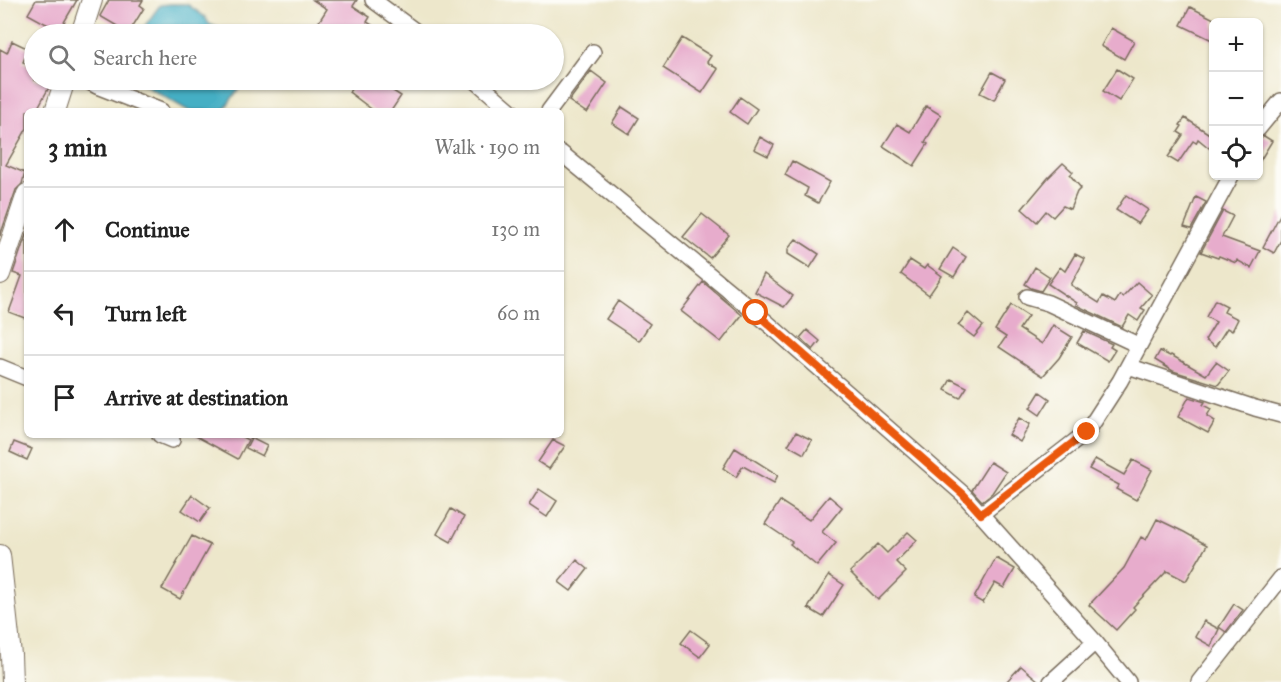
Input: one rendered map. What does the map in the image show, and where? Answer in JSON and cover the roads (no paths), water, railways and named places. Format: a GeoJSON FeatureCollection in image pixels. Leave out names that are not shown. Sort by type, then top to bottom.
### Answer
{"type":"FeatureCollection","features":[{"type":"Feature","properties":{"kind":"main road"},"geometry":{"type":"LineString","coordinates":[[84,24],[92,0]]}},
{"type":"Feature","properties":{"kind":"main road"},"geometry":{"type":"LineString","coordinates":[[56,108],[62,90]]}},
{"type":"Feature","properties":{"kind":"main road"},"geometry":{"type":"LineString","coordinates":[[0,274],[24,203]]}},
{"type":"Feature","properties":{"kind":"main road"},"geometry":{"type":"LineString","coordinates":[[0,555],[6,653],[12,682]]}},
{"type":"Feature","properties":{"kind":"street"},"geometry":{"type":"LineString","coordinates":[[373,0],[405,24]]}},
{"type":"Feature","properties":{"kind":"street"},"geometry":{"type":"LineString","coordinates":[[551,108],[593,52]]}},
{"type":"Feature","properties":{"kind":"street"},"geometry":{"type":"LineString","coordinates":[[107,90],[153,108]]}},
{"type":"Feature","properties":{"kind":"street"},"geometry":{"type":"LineString","coordinates":[[487,90],[508,108]]}},
{"type":"Feature","properties":{"kind":"street"},"geometry":{"type":"LineString","coordinates":[[1260,126],[1281,100]]}},
{"type":"Feature","properties":{"kind":"street"},"geometry":{"type":"LineString","coordinates":[[564,155],[756,313],[954,487],[981,514],[1128,682]]}},
{"type":"Feature","properties":{"kind":"street"},"geometry":{"type":"LineString","coordinates":[[981,514],[1087,432],[1120,381],[1229,180]]}},
{"type":"Feature","properties":{"kind":"street"},"geometry":{"type":"LineString","coordinates":[[1027,297],[1048,303],[1138,345]]}},
{"type":"Feature","properties":{"kind":"street"},"geometry":{"type":"LineString","coordinates":[[1128,366],[1281,415]]}},
{"type":"Feature","properties":{"kind":"street"},"geometry":{"type":"LineString","coordinates":[[0,367],[24,377]]}},
{"type":"Feature","properties":{"kind":"street"},"geometry":{"type":"LineString","coordinates":[[1199,682],[1281,578]]}},
{"type":"Feature","properties":{"kind":"street"},"geometry":{"type":"LineString","coordinates":[[1051,682],[1095,642]]}},
{"type":"Feature","properties":{"kind":"water"},"geometry":{"type":"Polygon","coordinates":[[[187,4],[205,17],[209,24],[146,24],[160,5],[187,4]]]}},
{"type":"Feature","properties":{"kind":"water"},"geometry":{"type":"Polygon","coordinates":[[[152,90],[238,90],[225,108],[184,108],[152,90]]]}}]}
